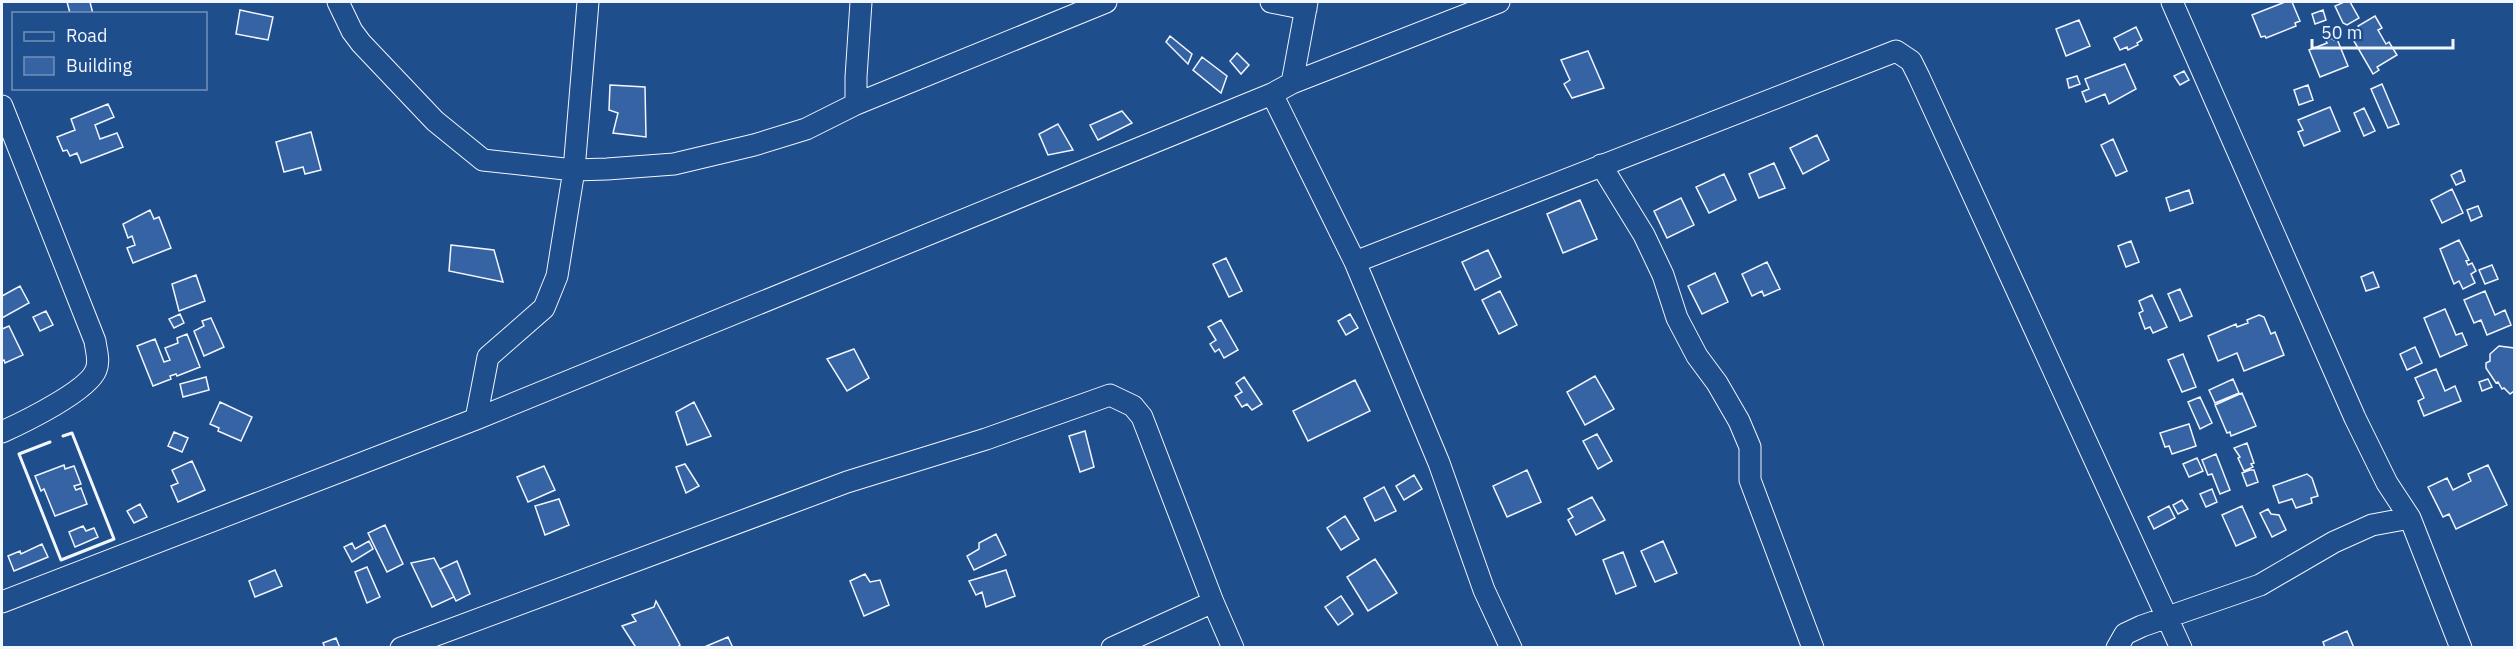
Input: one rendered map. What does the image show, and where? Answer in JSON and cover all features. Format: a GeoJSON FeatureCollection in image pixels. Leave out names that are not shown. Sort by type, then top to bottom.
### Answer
{"type":"FeatureCollection","features":[{"type":"Feature","properties":{"kind":"street"},"geometry":{"type":"LineString","coordinates":[[338,2],[352,31],[361,43],[435,122],[483,160],[574,170],[674,164],[754,145],[806,129],[856,104],[1106,2]]}},
{"type":"Feature","properties":{"kind":"street"},"geometry":{"type":"LineString","coordinates":[[476,419],[488,357],[544,308],[557,276],[574,170],[588,2]]}},
{"type":"Feature","properties":{"kind":"street"},"geometry":{"type":"LineString","coordinates":[[856,104],[861,2]]}},
{"type":"Feature","properties":{"kind":"street"},"geometry":{"type":"LineString","coordinates":[[1271,2],[1307,5],[1292,83]]}},
{"type":"Feature","properties":{"kind":"street"},"geometry":{"type":"LineString","coordinates":[[2,602],[476,419],[1272,94],[1292,83],[1499,2]]}},
{"type":"Feature","properties":{"kind":"street"},"geometry":{"type":"LineString","coordinates":[[2172,2],[2355,418],[2387,483],[2410,518],[2461,648]]}},
{"type":"Feature","properties":{"kind":"street"},"geometry":{"type":"LineString","coordinates":[[1355,262],[1896,51],[1911,61],[2181,648]]}},
{"type":"Feature","properties":{"kind":"street"},"geometry":{"type":"LineString","coordinates":[[1272,94],[1355,262],[1439,463],[1484,590],[1511,648]]}},
{"type":"Feature","properties":{"kind":"street"},"geometry":{"type":"LineString","coordinates":[[2,106],[95,341],[98,359],[96,370],[77,392],[2,432]]}},
{"type":"Feature","properties":{"kind":"street"},"geometry":{"type":"LineString","coordinates":[[1601,165],[1644,235],[1663,274],[1677,318],[1697,356],[1718,383],[1739,421],[1750,447],[1750,480],[1813,648]]}},
{"type":"Feature","properties":{"kind":"street"},"geometry":{"type":"LineString","coordinates":[[402,648],[847,482],[986,439],[1110,395],[1133,406],[1142,417],[1212,602],[1233,648]]}},
{"type":"Feature","properties":{"kind":"street"},"geometry":{"type":"LineString","coordinates":[[2117,648],[2125,634],[2166,616],[2212,603],[2260,585],[2334,542],[2372,525],[2410,518]]}},
{"type":"Feature","properties":{"kind":"street"},"geometry":{"type":"LineString","coordinates":[[1112,648],[1212,602]]}},
{"type":"Feature","properties":{"kind":"building"},"geometry":{"type":"Polygon","coordinates":[[[67,2],[90,2],[92,12],[70,12],[67,2]]]}},
{"type":"Feature","properties":{"kind":"building"},"geometry":{"type":"Polygon","coordinates":[[[2285,2],[2292,2],[2300,21],[2295,23],[2296,26],[2266,38],[2261,37],[2252,15],[2285,2]]]}},
{"type":"Feature","properties":{"kind":"building"},"geometry":{"type":"Polygon","coordinates":[[[2350,2],[2359,18],[2347,25],[2343,23],[2335,6],[2350,2]]]}},
{"type":"Feature","properties":{"kind":"building"},"geometry":{"type":"Polygon","coordinates":[[[240,10],[273,17],[268,40],[236,34],[240,10]]]}},
{"type":"Feature","properties":{"kind":"building"},"geometry":{"type":"Polygon","coordinates":[[[2323,10],[2326,20],[2315,24],[2312,14],[2323,10]]]}},
{"type":"Feature","properties":{"kind":"building"},"geometry":{"type":"Polygon","coordinates":[[[2375,16],[2382,28],[2378,30],[2386,44],[2389,42],[2397,55],[2377,67],[2379,70],[2373,74],[2351,36],[2360,31],[2358,26],[2375,16]]]}},
{"type":"Feature","properties":{"kind":"building"},"geometry":{"type":"Polygon","coordinates":[[[2079,20],[2090,46],[2066,56],[2056,29],[2079,20]]]}},
{"type":"Feature","properties":{"kind":"building"},"geometry":{"type":"Polygon","coordinates":[[[2136,27],[2142,40],[2128,50],[2127,47],[2120,50],[2114,38],[2136,27]]]}},
{"type":"Feature","properties":{"kind":"building"},"geometry":{"type":"Polygon","coordinates":[[[1170,36],[1192,54],[1188,64],[1166,42],[1170,36]]]}},
{"type":"Feature","properties":{"kind":"building"},"geometry":{"type":"Polygon","coordinates":[[[2333,38],[2337,39],[2348,66],[2320,77],[2309,50],[2333,38]]]}},
{"type":"Feature","properties":{"kind":"building"},"geometry":{"type":"Polygon","coordinates":[[[1588,51],[1604,88],[1572,98],[1564,84],[1570,80],[1561,60],[1588,51]]]}},
{"type":"Feature","properties":{"kind":"building"},"geometry":{"type":"Polygon","coordinates":[[[1237,53],[1249,65],[1241,74],[1230,61],[1237,53]]]}},
{"type":"Feature","properties":{"kind":"building"},"geometry":{"type":"Polygon","coordinates":[[[1202,57],[1227,76],[1221,93],[1193,70],[1202,57]]]}},
{"type":"Feature","properties":{"kind":"building"},"geometry":{"type":"Polygon","coordinates":[[[2125,64],[2136,89],[2109,104],[2105,94],[2086,102],[2082,92],[2089,89],[2085,79],[2125,64]]]}},
{"type":"Feature","properties":{"kind":"building"},"geometry":{"type":"Polygon","coordinates":[[[2184,71],[2189,80],[2180,85],[2174,76],[2184,71]]]}},
{"type":"Feature","properties":{"kind":"building"},"geometry":{"type":"Polygon","coordinates":[[[2077,76],[2080,84],[2069,88],[2067,79],[2077,76]]]}},
{"type":"Feature","properties":{"kind":"building"},"geometry":{"type":"Polygon","coordinates":[[[2382,84],[2399,124],[2388,128],[2371,89],[2382,84]]]}},
{"type":"Feature","properties":{"kind":"building"},"geometry":{"type":"Polygon","coordinates":[[[610,85],[645,87],[646,137],[613,133],[618,113],[609,110],[610,85]]]}},
{"type":"Feature","properties":{"kind":"building"},"geometry":{"type":"Polygon","coordinates":[[[2308,85],[2313,100],[2299,105],[2294,90],[2308,85]]]}},
{"type":"Feature","properties":{"kind":"building"},"geometry":{"type":"Polygon","coordinates":[[[108,104],[114,117],[95,125],[100,139],[117,133],[123,147],[81,163],[77,153],[70,156],[67,150],[63,151],[57,137],[75,130],[71,119],[108,104]]]}},
{"type":"Feature","properties":{"kind":"building"},"geometry":{"type":"Polygon","coordinates":[[[2330,107],[2340,131],[2304,146],[2298,132],[2303,130],[2298,120],[2330,107]]]}},
{"type":"Feature","properties":{"kind":"building"},"geometry":{"type":"Polygon","coordinates":[[[2364,108],[2375,131],[2364,136],[2354,113],[2364,108]]]}},
{"type":"Feature","properties":{"kind":"building"},"geometry":{"type":"Polygon","coordinates":[[[1122,111],[1132,123],[1098,140],[1090,125],[1122,111]]]}},
{"type":"Feature","properties":{"kind":"building"},"geometry":{"type":"Polygon","coordinates":[[[1058,124],[1073,150],[1048,155],[1039,134],[1058,124]]]}},
{"type":"Feature","properties":{"kind":"building"},"geometry":{"type":"Polygon","coordinates":[[[311,132],[321,170],[305,174],[303,167],[284,172],[276,142],[311,132]]]}},
{"type":"Feature","properties":{"kind":"building"},"geometry":{"type":"Polygon","coordinates":[[[1817,135],[1829,160],[1803,174],[1790,148],[1817,135]]]}},
{"type":"Feature","properties":{"kind":"building"},"geometry":{"type":"Polygon","coordinates":[[[2113,139],[2127,171],[2116,176],[2101,145],[2113,139]]]}},
{"type":"Feature","properties":{"kind":"building"},"geometry":{"type":"Polygon","coordinates":[[[1774,163],[1785,188],[1759,198],[1749,174],[1774,163]]]}},
{"type":"Feature","properties":{"kind":"building"},"geometry":{"type":"Polygon","coordinates":[[[2461,170],[2465,181],[2456,185],[2451,175],[2461,170]]]}},
{"type":"Feature","properties":{"kind":"building"},"geometry":{"type":"Polygon","coordinates":[[[1724,174],[1736,200],[1709,213],[1696,187],[1724,174]]]}},
{"type":"Feature","properties":{"kind":"building"},"geometry":{"type":"Polygon","coordinates":[[[2452,189],[2463,213],[2442,223],[2431,200],[2452,189]]]}},
{"type":"Feature","properties":{"kind":"building"},"geometry":{"type":"Polygon","coordinates":[[[2189,190],[2193,203],[2170,211],[2166,198],[2189,190]]]}},
{"type":"Feature","properties":{"kind":"building"},"geometry":{"type":"Polygon","coordinates":[[[1681,198],[1694,225],[1667,238],[1654,211],[1681,198]]]}},
{"type":"Feature","properties":{"kind":"building"},"geometry":{"type":"Polygon","coordinates":[[[1580,200],[1597,239],[1563,253],[1547,214],[1580,200]]]}},
{"type":"Feature","properties":{"kind":"building"},"geometry":{"type":"Polygon","coordinates":[[[2478,206],[2482,216],[2471,221],[2467,210],[2478,206]]]}},
{"type":"Feature","properties":{"kind":"building"},"geometry":{"type":"Polygon","coordinates":[[[150,210],[154,219],[159,217],[171,248],[133,263],[127,248],[135,245],[132,236],[128,238],[123,224],[150,210]]]}},
{"type":"Feature","properties":{"kind":"building"},"geometry":{"type":"Polygon","coordinates":[[[2459,240],[2469,260],[2466,261],[2468,265],[2472,263],[2476,271],[2471,274],[2475,283],[2463,289],[2459,281],[2454,284],[2440,249],[2459,240]]]}},
{"type":"Feature","properties":{"kind":"building"},"geometry":{"type":"Polygon","coordinates":[[[2131,241],[2139,262],[2126,267],[2118,246],[2131,241]]]}},
{"type":"Feature","properties":{"kind":"building"},"geometry":{"type":"Polygon","coordinates":[[[451,245],[494,250],[503,282],[449,271],[451,245]]]}},
{"type":"Feature","properties":{"kind":"building"},"geometry":{"type":"Polygon","coordinates":[[[1488,250],[1501,277],[1475,290],[1462,262],[1488,250]]]}},
{"type":"Feature","properties":{"kind":"building"},"geometry":{"type":"Polygon","coordinates":[[[1226,258],[1242,291],[1229,297],[1213,264],[1226,258]]]}},
{"type":"Feature","properties":{"kind":"building"},"geometry":{"type":"Polygon","coordinates":[[[1767,262],[1780,289],[1764,296],[1762,291],[1752,296],[1742,274],[1767,262]]]}},
{"type":"Feature","properties":{"kind":"building"},"geometry":{"type":"Polygon","coordinates":[[[2492,265],[2498,279],[2485,284],[2479,270],[2492,265]]]}},
{"type":"Feature","properties":{"kind":"building"},"geometry":{"type":"Polygon","coordinates":[[[2373,272],[2379,287],[2366,291],[2361,277],[2373,272]]]}},
{"type":"Feature","properties":{"kind":"building"},"geometry":{"type":"Polygon","coordinates":[[[1715,273],[1728,302],[1702,314],[1688,286],[1715,273]]]}},
{"type":"Feature","properties":{"kind":"building"},"geometry":{"type":"Polygon","coordinates":[[[196,275],[205,301],[179,311],[172,284],[196,275]]]}},
{"type":"Feature","properties":{"kind":"building"},"geometry":{"type":"Polygon","coordinates":[[[20,286],[29,303],[2,318],[2,296],[20,286]]]}},
{"type":"Feature","properties":{"kind":"building"},"geometry":{"type":"Polygon","coordinates":[[[2180,289],[2192,316],[2180,321],[2168,294],[2180,289]]]}},
{"type":"Feature","properties":{"kind":"building"},"geometry":{"type":"Polygon","coordinates":[[[1500,291],[1517,325],[1499,334],[1482,300],[1500,291]]]}},
{"type":"Feature","properties":{"kind":"building"},"geometry":{"type":"Polygon","coordinates":[[[2485,291],[2495,315],[2505,310],[2511,325],[2487,335],[2481,320],[2474,323],[2464,300],[2485,291]]]}},
{"type":"Feature","properties":{"kind":"building"},"geometry":{"type":"Polygon","coordinates":[[[2152,295],[2167,327],[2153,333],[2150,327],[2145,329],[2139,313],[2143,311],[2139,301],[2152,295]]]}},
{"type":"Feature","properties":{"kind":"building"},"geometry":{"type":"Polygon","coordinates":[[[2445,309],[2456,335],[2462,333],[2467,345],[2440,357],[2424,318],[2445,309]]]}},
{"type":"Feature","properties":{"kind":"building"},"geometry":{"type":"Polygon","coordinates":[[[46,311],[53,325],[40,331],[33,317],[46,311]]]}},
{"type":"Feature","properties":{"kind":"building"},"geometry":{"type":"Polygon","coordinates":[[[180,314],[184,323],[174,328],[169,319],[180,314]]]}},
{"type":"Feature","properties":{"kind":"building"},"geometry":{"type":"Polygon","coordinates":[[[1350,314],[1358,328],[1346,335],[1338,321],[1350,314]]]}},
{"type":"Feature","properties":{"kind":"building"},"geometry":{"type":"Polygon","coordinates":[[[2259,315],[2264,317],[2271,334],[2275,332],[2284,355],[2244,371],[2237,353],[2218,361],[2208,336],[2236,324],[2237,327],[2248,323],[2247,320],[2259,315]]]}},
{"type":"Feature","properties":{"kind":"building"},"geometry":{"type":"Polygon","coordinates":[[[211,318],[224,347],[204,356],[194,331],[204,326],[202,321],[211,318]]]}},
{"type":"Feature","properties":{"kind":"building"},"geometry":{"type":"Polygon","coordinates":[[[1221,320],[1238,350],[1224,358],[1219,349],[1215,352],[1210,344],[1216,340],[1208,327],[1221,320]]]}},
{"type":"Feature","properties":{"kind":"building"},"geometry":{"type":"Polygon","coordinates":[[[9,326],[23,355],[5,363],[4,360],[2,361],[2,329],[9,326]]]}},
{"type":"Feature","properties":{"kind":"building"},"geometry":{"type":"Polygon","coordinates":[[[187,334],[200,367],[177,376],[176,374],[170,376],[171,379],[153,386],[137,346],[155,339],[164,362],[170,360],[165,348],[178,343],[177,338],[187,334]]]}},
{"type":"Feature","properties":{"kind":"building"},"geometry":{"type":"Polygon","coordinates":[[[2499,346],[2514,348],[2514,391],[2510,394],[2504,388],[2502,389],[2498,382],[2496,383],[2486,368],[2486,363],[2490,361],[2490,354],[2499,346]]]}},
{"type":"Feature","properties":{"kind":"building"},"geometry":{"type":"Polygon","coordinates":[[[2415,347],[2422,363],[2407,370],[2400,354],[2415,347]]]}},
{"type":"Feature","properties":{"kind":"building"},"geometry":{"type":"Polygon","coordinates":[[[854,349],[869,378],[847,391],[827,359],[854,349]]]}},
{"type":"Feature","properties":{"kind":"building"},"geometry":{"type":"Polygon","coordinates":[[[2183,354],[2196,387],[2182,392],[2168,360],[2183,354]]]}},
{"type":"Feature","properties":{"kind":"building"},"geometry":{"type":"Polygon","coordinates":[[[2436,369],[2445,391],[2455,386],[2461,401],[2424,416],[2418,401],[2424,398],[2415,378],[2436,369]]]}},
{"type":"Feature","properties":{"kind":"building"},"geometry":{"type":"Polygon","coordinates":[[[1595,376],[1614,409],[1585,425],[1567,392],[1595,376]]]}},
{"type":"Feature","properties":{"kind":"building"},"geometry":{"type":"Polygon","coordinates":[[[206,377],[209,390],[183,397],[180,384],[206,377]]]}},
{"type":"Feature","properties":{"kind":"building"},"geometry":{"type":"Polygon","coordinates":[[[1244,377],[1262,404],[1252,410],[1247,404],[1242,407],[1235,396],[1242,392],[1236,383],[1244,377]]]}},
{"type":"Feature","properties":{"kind":"building"},"geometry":{"type":"Polygon","coordinates":[[[2233,379],[2239,393],[2215,403],[2209,390],[2233,379]]]}},
{"type":"Feature","properties":{"kind":"building"},"geometry":{"type":"Polygon","coordinates":[[[2488,379],[2492,387],[2482,391],[2479,382],[2488,379]]]}},
{"type":"Feature","properties":{"kind":"building"},"geometry":{"type":"Polygon","coordinates":[[[1355,380],[1370,411],[1308,441],[1293,411],[1355,380]]]}},
{"type":"Feature","properties":{"kind":"building"},"geometry":{"type":"Polygon","coordinates":[[[2242,393],[2256,426],[2231,436],[2230,432],[2227,433],[2215,405],[2242,393]]]}},
{"type":"Feature","properties":{"kind":"building"},"geometry":{"type":"Polygon","coordinates":[[[2200,397],[2212,423],[2200,429],[2188,402],[2200,397]]]}},
{"type":"Feature","properties":{"kind":"building"},"geometry":{"type":"Polygon","coordinates":[[[220,402],[252,417],[241,441],[218,431],[219,428],[210,424],[220,402]]]}},
{"type":"Feature","properties":{"kind":"building"},"geometry":{"type":"Polygon","coordinates":[[[694,402],[711,436],[687,445],[676,412],[694,402]]]}},
{"type":"Feature","properties":{"kind":"building"},"geometry":{"type":"Polygon","coordinates":[[[2189,424],[2196,446],[2172,454],[2169,446],[2165,447],[2160,433],[2189,424]]]}},
{"type":"Feature","properties":{"kind":"building"},"geometry":{"type":"Polygon","coordinates":[[[1085,431],[1094,467],[1080,472],[1069,436],[1085,431]]]}},
{"type":"Feature","properties":{"kind":"building"},"geometry":{"type":"Polygon","coordinates":[[[174,432],[188,438],[182,452],[168,446],[174,432]]]}},
{"type":"Feature","properties":{"kind":"building"},"geometry":{"type":"Polygon","coordinates":[[[1597,434],[1612,461],[1598,469],[1583,441],[1597,434]]]}},
{"type":"Feature","properties":{"kind":"building"},"geometry":{"type":"Polygon","coordinates":[[[2247,443],[2254,463],[2251,464],[2253,467],[2244,471],[2238,458],[2240,457],[2234,448],[2247,443]]]}},
{"type":"Feature","properties":{"kind":"building"},"geometry":{"type":"Polygon","coordinates":[[[2216,454],[2230,490],[2220,494],[2212,474],[2208,475],[2202,460],[2216,454]]]}},
{"type":"Feature","properties":{"kind":"building"},"geometry":{"type":"Polygon","coordinates":[[[2197,458],[2203,471],[2189,477],[2183,464],[2197,458]]]}},
{"type":"Feature","properties":{"kind":"building"},"geometry":{"type":"Polygon","coordinates":[[[192,461],[205,490],[178,502],[171,486],[178,483],[172,470],[192,461]]]}},
{"type":"Feature","properties":{"kind":"building"},"geometry":{"type":"Polygon","coordinates":[[[685,464],[699,486],[686,493],[676,467],[685,464]]]}},
{"type":"Feature","properties":{"kind":"building"},"geometry":{"type":"Polygon","coordinates":[[[64,465],[65,469],[74,466],[81,484],[74,486],[76,490],[81,488],[87,504],[55,516],[44,489],[41,491],[35,476],[64,465]]]}},
{"type":"Feature","properties":{"kind":"building"},"geometry":{"type":"Polygon","coordinates":[[[2488,465],[2507,505],[2456,529],[2449,514],[2443,517],[2428,487],[2447,478],[2453,490],[2471,481],[2468,474],[2488,465]]]}},
{"type":"Feature","properties":{"kind":"building"},"geometry":{"type":"Polygon","coordinates":[[[544,466],[555,490],[528,502],[517,477],[544,466]]]}},
{"type":"Feature","properties":{"kind":"building"},"geometry":{"type":"Polygon","coordinates":[[[1527,470],[1541,502],[1507,517],[1493,486],[1527,470]]]}},
{"type":"Feature","properties":{"kind":"building"},"geometry":{"type":"Polygon","coordinates":[[[2254,470],[2258,482],[2247,486],[2242,473],[2254,470]]]}},
{"type":"Feature","properties":{"kind":"building"},"geometry":{"type":"Polygon","coordinates":[[[2307,474],[2312,478],[2318,496],[2311,498],[2312,503],[2296,508],[2292,499],[2279,503],[2273,486],[2307,474]]]}},
{"type":"Feature","properties":{"kind":"building"},"geometry":{"type":"Polygon","coordinates":[[[1414,475],[1422,489],[1404,500],[1396,486],[1414,475]]]}},
{"type":"Feature","properties":{"kind":"building"},"geometry":{"type":"Polygon","coordinates":[[[1384,487],[1396,511],[1375,521],[1364,498],[1384,487]]]}},
{"type":"Feature","properties":{"kind":"building"},"geometry":{"type":"Polygon","coordinates":[[[2212,489],[2217,502],[2206,507],[2200,494],[2212,489]]]}},
{"type":"Feature","properties":{"kind":"building"},"geometry":{"type":"Polygon","coordinates":[[[1592,497],[1605,520],[1576,535],[1568,520],[1573,517],[1568,509],[1592,497]]]}},
{"type":"Feature","properties":{"kind":"building"},"geometry":{"type":"Polygon","coordinates":[[[559,499],[569,525],[545,535],[535,506],[559,499]]]}},
{"type":"Feature","properties":{"kind":"building"},"geometry":{"type":"Polygon","coordinates":[[[2182,500],[2188,509],[2178,514],[2173,505],[2182,500]]]}},
{"type":"Feature","properties":{"kind":"building"},"geometry":{"type":"Polygon","coordinates":[[[140,504],[147,517],[134,523],[127,511],[140,504]]]}},
{"type":"Feature","properties":{"kind":"building"},"geometry":{"type":"Polygon","coordinates":[[[2169,506],[2175,518],[2154,529],[2148,517],[2169,506]]]}},
{"type":"Feature","properties":{"kind":"building"},"geometry":{"type":"Polygon","coordinates":[[[2242,506],[2256,537],[2236,546],[2222,515],[2242,506]]]}},
{"type":"Feature","properties":{"kind":"building"},"geometry":{"type":"Polygon","coordinates":[[[2268,509],[2271,514],[2279,515],[2286,530],[2272,537],[2260,513],[2268,509]]]}},
{"type":"Feature","properties":{"kind":"building"},"geometry":{"type":"Polygon","coordinates":[[[1345,516],[1359,539],[1341,550],[1327,528],[1345,516]]]}},
{"type":"Feature","properties":{"kind":"building"},"geometry":{"type":"Polygon","coordinates":[[[385,525],[403,564],[387,572],[368,533],[385,525]]]}},
{"type":"Feature","properties":{"kind":"building"},"geometry":{"type":"Polygon","coordinates":[[[83,526],[86,531],[94,528],[98,537],[75,547],[69,532],[83,526]]]}},
{"type":"Feature","properties":{"kind":"building"},"geometry":{"type":"Polygon","coordinates":[[[996,534],[1006,555],[974,570],[967,556],[979,549],[979,543],[996,534]]]}},
{"type":"Feature","properties":{"kind":"building"},"geometry":{"type":"Polygon","coordinates":[[[369,541],[373,549],[352,562],[344,547],[352,543],[355,549],[369,541]]]}},
{"type":"Feature","properties":{"kind":"building"},"geometry":{"type":"Polygon","coordinates":[[[1663,541],[1677,573],[1655,582],[1641,551],[1663,541]]]}},
{"type":"Feature","properties":{"kind":"building"},"geometry":{"type":"Polygon","coordinates":[[[42,544],[48,557],[14,571],[8,556],[20,551],[21,554],[42,544]]]}},
{"type":"Feature","properties":{"kind":"building"},"geometry":{"type":"Polygon","coordinates":[[[1623,552],[1636,586],[1616,594],[1603,560],[1623,552]]]}},
{"type":"Feature","properties":{"kind":"building"},"geometry":{"type":"Polygon","coordinates":[[[434,558],[454,597],[432,607],[411,563],[434,558]]]}},
{"type":"Feature","properties":{"kind":"building"},"geometry":{"type":"Polygon","coordinates":[[[1375,559],[1397,593],[1368,611],[1347,577],[1375,559]]]}},
{"type":"Feature","properties":{"kind":"building"},"geometry":{"type":"Polygon","coordinates":[[[457,561],[470,594],[456,601],[440,569],[457,561]]]}},
{"type":"Feature","properties":{"kind":"building"},"geometry":{"type":"Polygon","coordinates":[[[367,567],[380,597],[367,603],[355,572],[367,567]]]}},
{"type":"Feature","properties":{"kind":"building"},"geometry":{"type":"Polygon","coordinates":[[[275,570],[282,586],[255,597],[249,581],[275,570]]]}},
{"type":"Feature","properties":{"kind":"building"},"geometry":{"type":"Polygon","coordinates":[[[1006,570],[1015,596],[986,607],[982,592],[976,595],[969,581],[1006,570]]]}},
{"type":"Feature","properties":{"kind":"building"},"geometry":{"type":"Polygon","coordinates":[[[865,574],[870,582],[880,580],[889,605],[864,616],[850,581],[865,574]]]}},
{"type":"Feature","properties":{"kind":"building"},"geometry":{"type":"Polygon","coordinates":[[[1341,596],[1353,614],[1338,625],[1325,607],[1341,596]]]}},
{"type":"Feature","properties":{"kind":"building"},"geometry":{"type":"Polygon","coordinates":[[[656,601],[680,645],[676,648],[633,648],[635,646],[622,626],[636,621],[632,615],[654,607],[656,601]]]}},
{"type":"Feature","properties":{"kind":"building"},"geometry":{"type":"Polygon","coordinates":[[[2347,631],[2354,648],[2325,648],[2323,642],[2347,631]]]}},
{"type":"Feature","properties":{"kind":"building"},"geometry":{"type":"Polygon","coordinates":[[[728,637],[733,648],[702,648],[728,637]]]}},
{"type":"Feature","properties":{"kind":"building"},"geometry":{"type":"Polygon","coordinates":[[[336,638],[340,648],[325,648],[323,643],[336,638]]]}},
{"type":"Feature","properties":{"kind":"wall"},"geometry":{"type":"LineString","coordinates":[[50,442],[19,454],[61,560],[114,539],[72,433],[63,436]]}}]}
